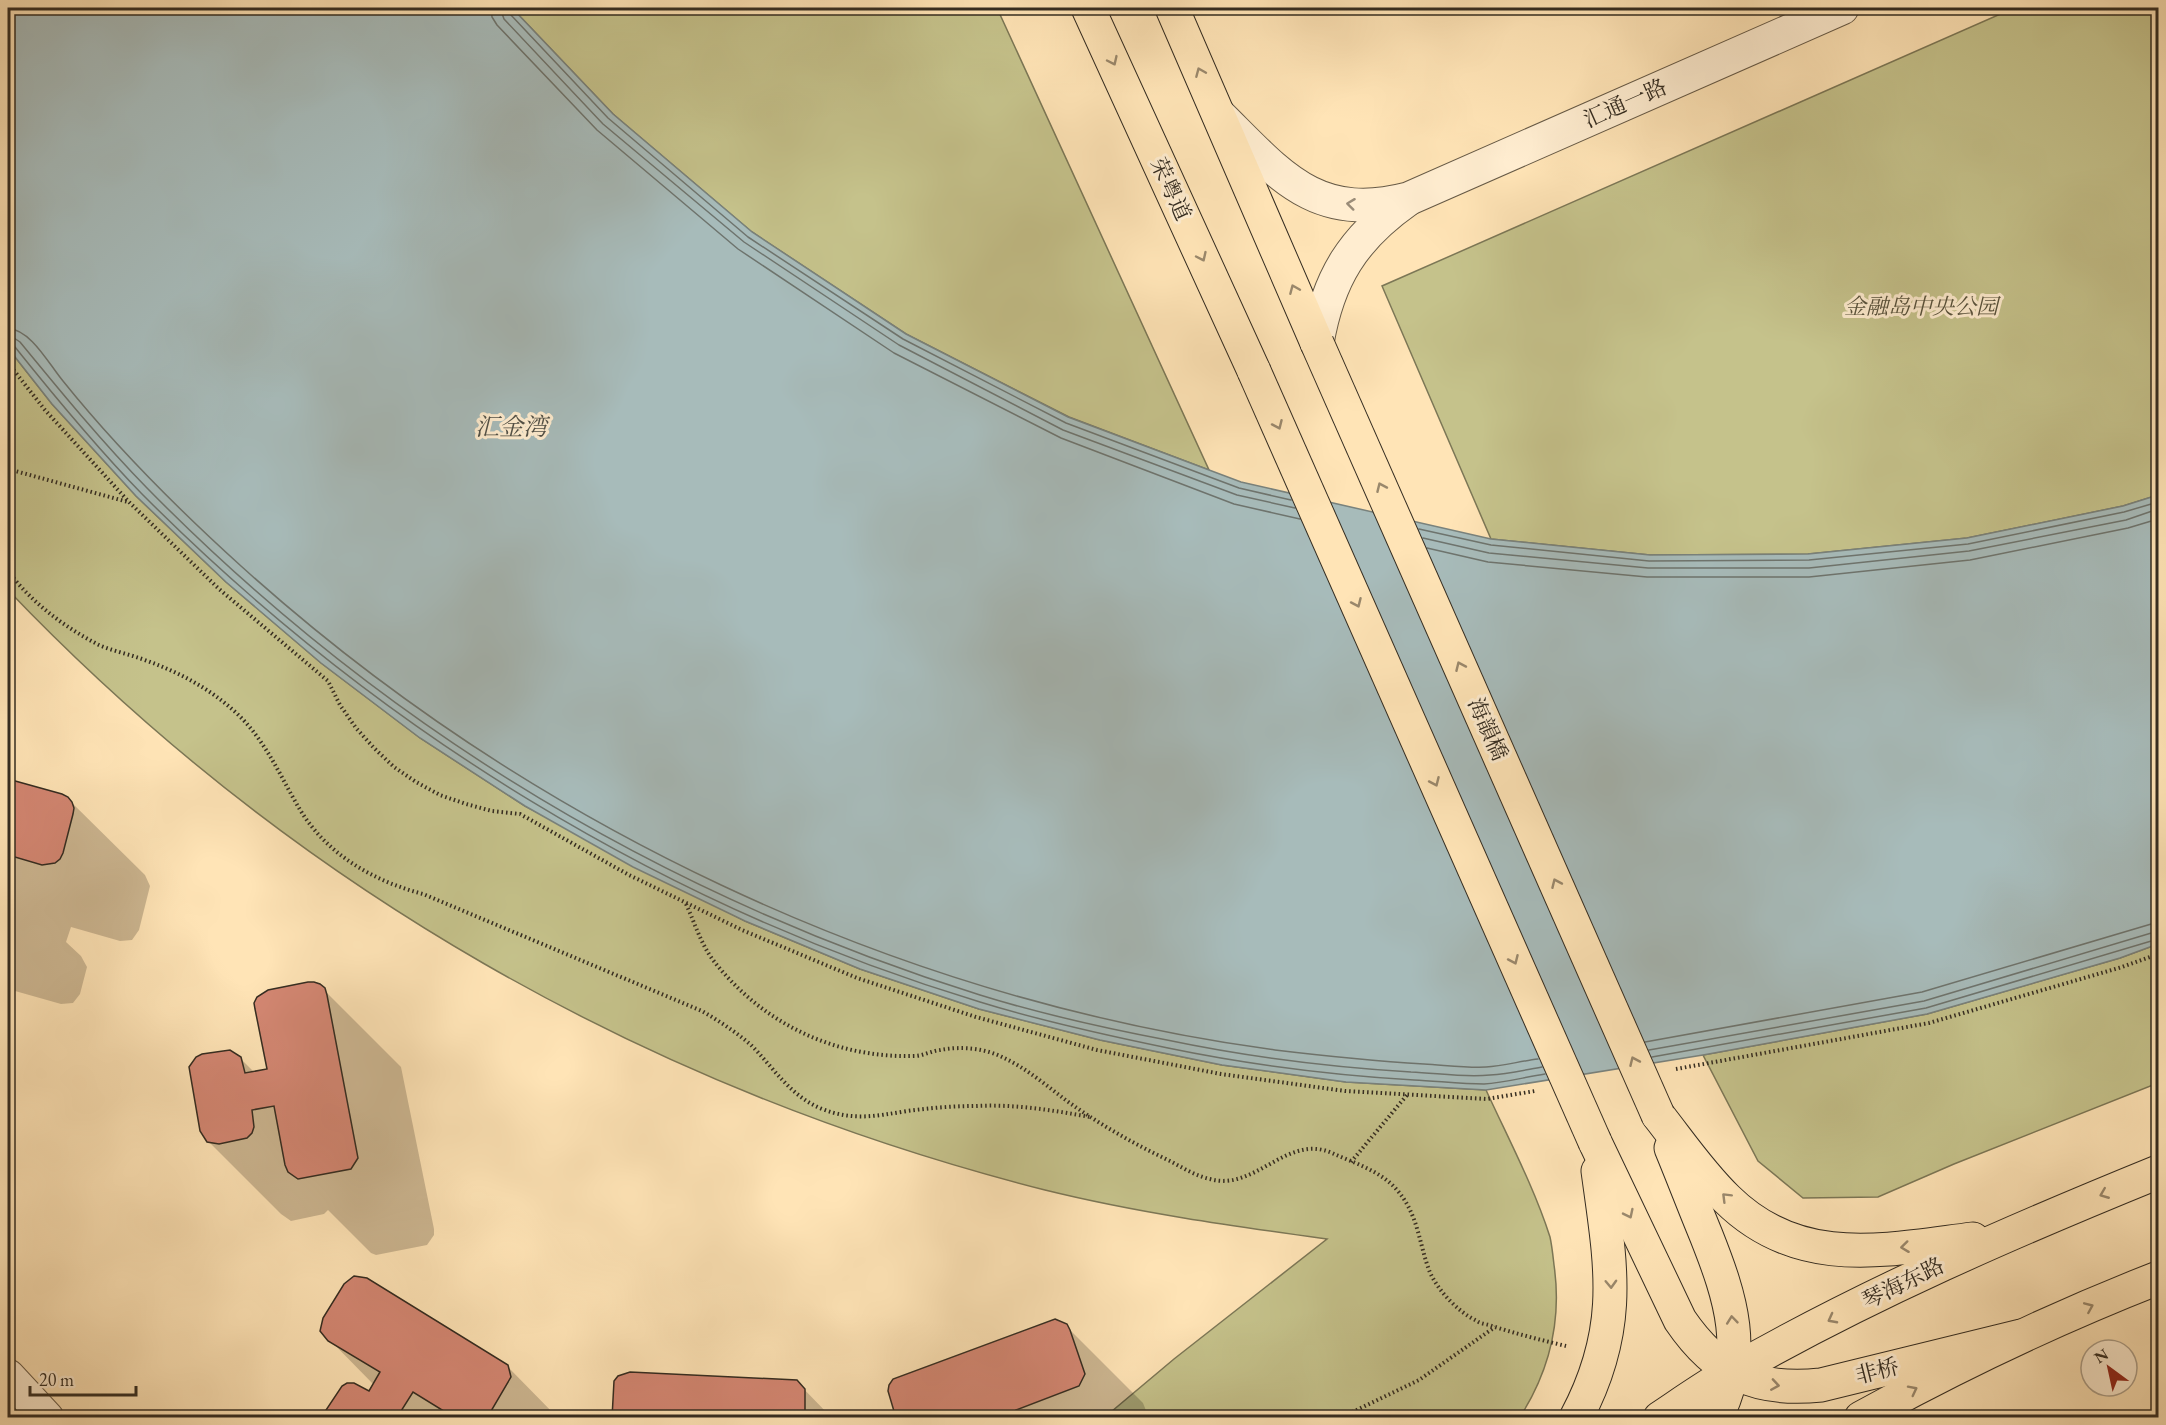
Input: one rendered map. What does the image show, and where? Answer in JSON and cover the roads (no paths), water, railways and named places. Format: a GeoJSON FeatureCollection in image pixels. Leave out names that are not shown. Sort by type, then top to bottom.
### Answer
{"type":"FeatureCollection","features":[{"type":"Feature","properties":{"kind":"main road","name":"荣粤道"},"geometry":{"type":"LineString","coordinates":[[1088,8],[1254,371],[1595,1142]]}},
{"type":"Feature","properties":{"kind":"main road"},"geometry":{"type":"LineString","coordinates":[[1172,8],[1317,343]]}},
{"type":"Feature","properties":{"kind":"main road","name":"海韻橋"},"geometry":{"type":"LineString","coordinates":[[1317,343],[1658,1114]]}},
{"type":"Feature","properties":{"kind":"main road"},"geometry":{"type":"LineString","coordinates":[[1658,1114],[1708,1179],[1728,1200],[1751,1219],[1776,1233],[1804,1244],[1826,1250],[1871,1251],[2005,1235]]}},
{"type":"Feature","properties":{"kind":"main road"},"geometry":{"type":"LineString","coordinates":[[1658,1114],[1729,1298],[1733,1323],[1732,1372],[1716,1418]]}},
{"type":"Feature","properties":{"kind":"main road"},"geometry":{"type":"LineString","coordinates":[[1576,1418],[1590,1393],[1602,1355],[1609,1324],[1612,1293],[1595,1142]]}},
{"type":"Feature","properties":{"kind":"main road","name":"非桥"},"geometry":{"type":"LineString","coordinates":[[1595,1142],[1680,1320],[1711,1358],[1732,1372],[1753,1381],[1798,1388],[1821,1385],[2021,1336]]}},
{"type":"Feature","properties":{"kind":"main road","name":"琴海东路"},"geometry":{"type":"LineString","coordinates":[[1660,1418],[1732,1372],[1883,1292],[2005,1235],[2158,1172]]}},
{"type":"Feature","properties":{"kind":"main road"},"geometry":{"type":"LineString","coordinates":[[1861,1418],[2021,1336],[2158,1278]]}},
{"type":"Feature","properties":{"kind":"street","name":"汇通一路"},"geometry":{"type":"LineString","coordinates":[[1408,199],[1842,8]]}},
{"type":"Feature","properties":{"kind":"street"},"geometry":{"type":"LineString","coordinates":[[1219,115],[1282,177],[1300,189],[1342,204],[1365,206],[1408,199]]}},
{"type":"Feature","properties":{"kind":"street"},"geometry":{"type":"LineString","coordinates":[[1317,343],[1322,314],[1345,260],[1363,236],[1384,216],[1408,199]]}},
{"type":"Feature","properties":{"kind":"street"},"geometry":{"type":"LineString","coordinates":[[8,1376],[47,1418]]}},
{"type":"Feature","properties":{"kind":"water","name":"汇金湾"},"geometry":{"type":"Polygon","coordinates":[[[8,8],[512,8],[613,114],[752,232],[906,334],[1068,417],[1241,482],[1491,539],[1650,555],[1808,554],[1967,538],[2123,506],[2158,495],[2158,944],[2120,958],[1927,1014],[1703,1055],[1486,1090],[1346,1082],[1222,1065],[1100,1040],[979,1009],[860,969],[745,921],[633,867],[525,806],[420,738],[321,663],[226,582],[136,496],[52,404],[8,348],[8,8]]]}},
{"type":"Feature","properties":{"kind":"park label","name":"金融岛中央公园"},"geometry":{"type":"Point","coordinates":[1921,306]}}]}
